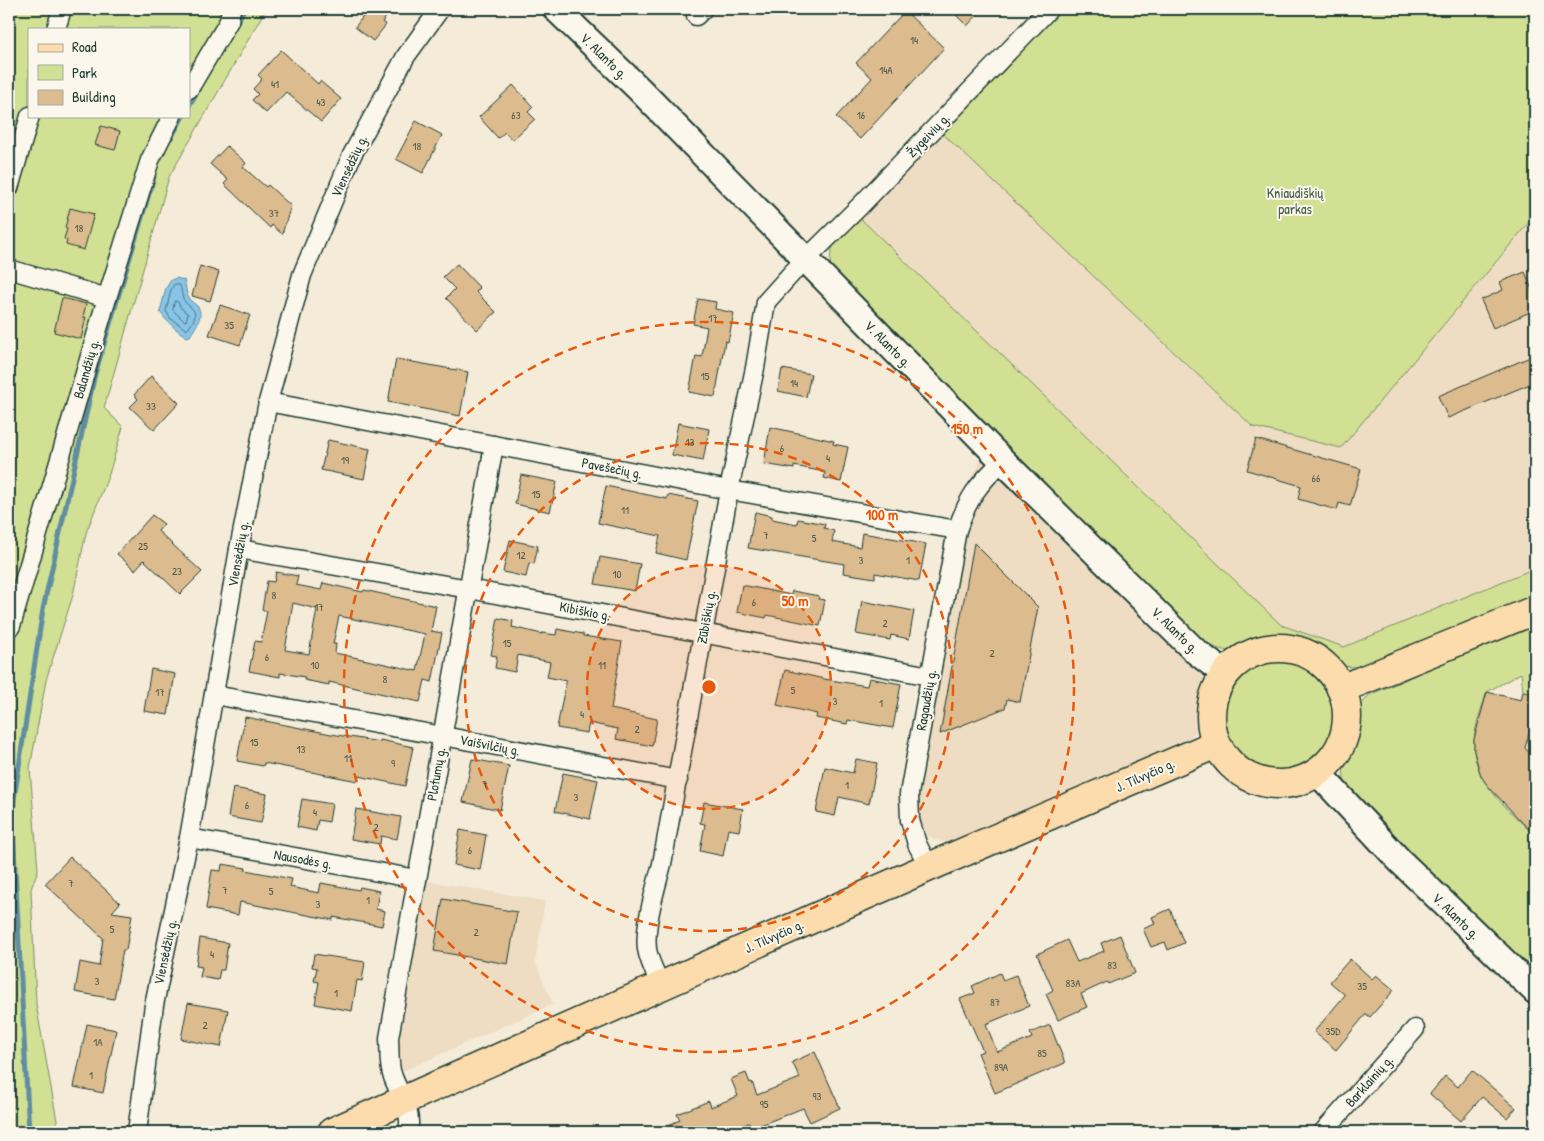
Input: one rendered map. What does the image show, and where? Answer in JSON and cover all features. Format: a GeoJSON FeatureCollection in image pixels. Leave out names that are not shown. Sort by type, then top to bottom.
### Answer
{"type":"FeatureCollection","features":[{"type":"Feature","properties":{"kind":"main road","name":"V. Alanto g."},"geometry":{"type":"LineString","coordinates":[[556,9],[639,90],[1002,461],[1194,650],[1225,674]]}},
{"type":"Feature","properties":{"kind":"main road"},"geometry":{"type":"LineString","coordinates":[[1341,689],[1535,610]]}},
{"type":"Feature","properties":{"kind":"main road"},"geometry":{"type":"LineString","coordinates":[[1270,648],[1288,648],[1305,653],[1320,662],[1332,674],[1341,689],[1347,712],[1344,735],[1334,756],[1317,772],[1304,779],[1290,783],[1260,782],[1246,776],[1233,767],[1223,756],[1216,744],[1211,726],[1211,707],[1216,690],[1225,674],[1238,661],[1253,653],[1270,648]]}},
{"type":"Feature","properties":{"kind":"main road","name":"J. Tilvyčio g."},"geometry":{"type":"LineString","coordinates":[[332,1132],[929,867],[1216,744]]}},
{"type":"Feature","properties":{"kind":"main road","name":"V. Alanto g."},"geometry":{"type":"LineString","coordinates":[[1317,772],[1400,861],[1535,991]]}},
{"type":"Feature","properties":{"kind":"street"},"geometry":{"type":"LineString","coordinates":[[56,28],[62,9]]}},
{"type":"Feature","properties":{"kind":"street"},"geometry":{"type":"LineString","coordinates":[[190,86],[229,21],[231,9]]}},
{"type":"Feature","properties":{"kind":"street","name":"Viensėdžių g."},"geometry":{"type":"LineString","coordinates":[[137,1132],[154,1005],[188,838],[239,549],[268,402],[302,275],[352,156],[406,56],[440,9]]}},
{"type":"Feature","properties":{"kind":"street","name":"Žygeivių g."},"geometry":{"type":"LineString","coordinates":[[805,261],[1049,9]]}},
{"type":"Feature","properties":{"kind":"street"},"geometry":{"type":"LineString","coordinates":[[9,188],[29,118]]}},
{"type":"Feature","properties":{"kind":"street","name":"Balandžių g."},"geometry":{"type":"LineString","coordinates":[[11,626],[107,298],[150,160],[171,118]]}},
{"type":"Feature","properties":{"kind":"street","name":"Zūbiškių g."},"geometry":{"type":"LineString","coordinates":[[662,986],[650,961],[647,947],[653,899],[662,864],[678,780],[703,634],[766,302],[805,261]]}},
{"type":"Feature","properties":{"kind":"street"},"geometry":{"type":"LineString","coordinates":[[9,269],[107,298]]}},
{"type":"Feature","properties":{"kind":"street","name":"Pavešečių g."},"geometry":{"type":"LineString","coordinates":[[268,402],[730,490],[957,530]]}},
{"type":"Feature","properties":{"kind":"street","name":"Plotumų g."},"geometry":{"type":"LineString","coordinates":[[408,1132],[410,1122],[404,1100],[392,1076],[389,1038],[494,445]]}},
{"type":"Feature","properties":{"kind":"street","name":"Ragaudžių g."},"geometry":{"type":"LineString","coordinates":[[929,867],[917,844],[910,820],[909,794],[930,676],[957,530],[964,508],[977,487],[1002,461]]}},
{"type":"Feature","properties":{"kind":"street","name":"Kibiškio g."},"geometry":{"type":"LineString","coordinates":[[239,549],[469,589],[930,676]]}},
{"type":"Feature","properties":{"kind":"street","name":"Vaišvilčių g."},"geometry":{"type":"LineString","coordinates":[[214,695],[678,780]]}},
{"type":"Feature","properties":{"kind":"street","name":"Nausodės g."},"geometry":{"type":"LineString","coordinates":[[188,838],[417,879]]}},
{"type":"Feature","properties":{"kind":"street","name":"Barklainių g."},"geometry":{"type":"LineString","coordinates":[[1323,1132],[1415,1029]]}},
{"type":"Feature","properties":{"kind":"shaded area"},"geometry":{"type":"Polygon","coordinates":[[[941,132],[1253,427],[1341,447],[1535,215],[1535,568],[1344,647],[1281,625],[861,219],[941,132]]]}},
{"type":"Feature","properties":{"kind":"shaded area"},"geometry":{"type":"Polygon","coordinates":[[[984,454],[1195,666],[1205,680],[1204,718],[1192,736],[1171,750],[947,843],[935,840],[926,834],[909,841],[898,800],[945,538],[984,454]]]}},
{"type":"Feature","properties":{"kind":"shaded area"},"geometry":{"type":"Polygon","coordinates":[[[417,879],[545,901],[535,962],[553,1004],[392,1076],[417,879]]]}},
{"type":"Feature","properties":{"kind":"green space"},"geometry":{"type":"Polygon","coordinates":[[[9,9],[266,9],[169,177],[104,408],[123,427],[109,474],[86,533],[73,595],[46,680],[30,768],[38,870],[31,889],[36,1004],[59,1132],[9,1132],[9,9]]]}},
{"type":"Feature","properties":{"kind":"green space","name":"Kniaudiškių parkas"},"geometry":{"type":"Polygon","coordinates":[[[1059,9],[1535,9],[1535,215],[1341,448],[1253,427],[941,132],[1059,9]]]}},
{"type":"Feature","properties":{"kind":"green space"},"geometry":{"type":"Polygon","coordinates":[[[861,219],[1281,625],[1344,647],[1535,568],[1535,594],[1372,664],[1362,666],[1348,667],[1338,664],[1313,649],[1290,641],[1264,642],[1232,651],[1217,648],[1206,643],[1182,624],[831,271],[830,261],[833,246],[841,235],[861,219]]]}},
{"type":"Feature","properties":{"kind":"green space"},"geometry":{"type":"Polygon","coordinates":[[[1535,617],[1535,694],[1523,691],[1521,673],[1487,692],[1477,722],[1474,741],[1475,756],[1485,782],[1504,805],[1535,836],[1535,991],[1357,799],[1344,781],[1343,762],[1352,737],[1358,709],[1369,695],[1535,617]]]}},
{"type":"Feature","properties":{"kind":"green space"},"geometry":{"type":"Polygon","coordinates":[[[1279,657],[1302,661],[1322,674],[1335,694],[1339,717],[1335,740],[1322,760],[1302,773],[1279,777],[1256,773],[1236,760],[1223,740],[1219,717],[1223,694],[1236,674],[1256,661],[1279,657]]]}},
{"type":"Feature","properties":{"kind":"water"},"geometry":{"type":"Polygon","coordinates":[[[176,278],[184,280],[189,299],[200,311],[198,322],[190,336],[187,337],[172,326],[160,312],[166,288],[171,280],[176,278]]]}},
{"type":"Feature","properties":{"kind":"building"},"geometry":{"type":"Polygon","coordinates":[[[369,9],[393,9],[382,22],[386,25],[373,41],[355,27],[369,9]]]}},
{"type":"Feature","properties":{"kind":"building"},"geometry":{"type":"Polygon","coordinates":[[[950,9],[983,9],[967,26],[950,9]]]}},
{"type":"Feature","properties":{"kind":"building"},"geometry":{"type":"Polygon","coordinates":[[[905,11],[944,48],[860,139],[836,117],[872,78],[856,63],[905,11]]]}},
{"type":"Feature","properties":{"kind":"building"},"geometry":{"type":"Polygon","coordinates":[[[281,50],[318,84],[320,81],[341,99],[321,122],[286,92],[266,113],[252,100],[258,94],[253,89],[262,79],[258,75],[281,50]]]}},
{"type":"Feature","properties":{"kind":"building"},"geometry":{"type":"Polygon","coordinates":[[[513,85],[533,107],[528,112],[535,119],[512,140],[505,132],[498,138],[479,117],[513,85]]]}},
{"type":"Feature","properties":{"kind":"building"},"geometry":{"type":"Polygon","coordinates":[[[416,121],[442,135],[423,173],[396,159],[416,121]]]}},
{"type":"Feature","properties":{"kind":"building"},"geometry":{"type":"Polygon","coordinates":[[[101,126],[120,131],[115,150],[95,145],[101,126]]]}},
{"type":"Feature","properties":{"kind":"building"},"geometry":{"type":"Polygon","coordinates":[[[227,146],[246,163],[243,167],[266,187],[268,185],[291,206],[282,234],[272,225],[270,228],[224,184],[228,180],[210,164],[227,146]]]}},
{"type":"Feature","properties":{"kind":"building"},"geometry":{"type":"Polygon","coordinates":[[[70,208],[94,214],[84,250],[66,245],[67,240],[64,239],[70,208]]]}},
{"type":"Feature","properties":{"kind":"building"},"geometry":{"type":"Polygon","coordinates":[[[457,264],[480,288],[476,292],[496,312],[477,330],[446,298],[455,289],[443,277],[457,264]]]}},
{"type":"Feature","properties":{"kind":"building"},"geometry":{"type":"Polygon","coordinates":[[[200,266],[219,272],[210,301],[192,296],[200,266]]]}},
{"type":"Feature","properties":{"kind":"building"},"geometry":{"type":"Polygon","coordinates":[[[1525,272],[1535,297],[1535,310],[1493,328],[1481,300],[1503,290],[1500,282],[1525,272]]]}},
{"type":"Feature","properties":{"kind":"building"},"geometry":{"type":"Polygon","coordinates":[[[62,298],[86,304],[83,317],[86,317],[81,339],[54,332],[62,298]]]}},
{"type":"Feature","properties":{"kind":"building"},"geometry":{"type":"Polygon","coordinates":[[[698,299],[716,302],[715,309],[734,313],[728,342],[725,341],[715,397],[689,392],[696,356],[702,357],[707,327],[693,324],[698,299]]]}},
{"type":"Feature","properties":{"kind":"building"},"geometry":{"type":"Polygon","coordinates":[[[220,305],[250,315],[240,345],[209,335],[220,305]]]}},
{"type":"Feature","properties":{"kind":"building"},"geometry":{"type":"Polygon","coordinates":[[[1535,355],[1535,382],[1448,418],[1438,396],[1535,355]]]}},
{"type":"Feature","properties":{"kind":"building"},"geometry":{"type":"Polygon","coordinates":[[[396,359],[468,372],[460,416],[388,402],[396,359]]]}},
{"type":"Feature","properties":{"kind":"building"},"geometry":{"type":"Polygon","coordinates":[[[782,369],[811,374],[806,397],[778,391],[782,369]]]}},
{"type":"Feature","properties":{"kind":"building"},"geometry":{"type":"Polygon","coordinates":[[[151,376],[179,403],[154,430],[130,407],[138,399],[134,395],[151,376]]]}},
{"type":"Feature","properties":{"kind":"building"},"geometry":{"type":"Polygon","coordinates":[[[678,423],[709,429],[703,461],[672,455],[678,423]]]}},
{"type":"Feature","properties":{"kind":"building"},"geometry":{"type":"Polygon","coordinates":[[[770,427],[834,441],[833,444],[848,447],[841,482],[824,478],[825,472],[794,466],[794,469],[764,464],[770,427]]]}},
{"type":"Feature","properties":{"kind":"building"},"geometry":{"type":"Polygon","coordinates":[[[1256,439],[1361,469],[1350,506],[1339,503],[1337,510],[1298,499],[1301,486],[1247,470],[1256,439]]]}},
{"type":"Feature","properties":{"kind":"building"},"geometry":{"type":"Polygon","coordinates":[[[328,440],[370,449],[364,479],[321,470],[328,440]]]}},
{"type":"Feature","properties":{"kind":"building"},"geometry":{"type":"Polygon","coordinates":[[[521,475],[557,482],[550,512],[515,504],[521,475]]]}},
{"type":"Feature","properties":{"kind":"building"},"geometry":{"type":"Polygon","coordinates":[[[606,486],[667,499],[668,495],[698,501],[686,560],[656,553],[660,536],[598,523],[606,486]]]}},
{"type":"Feature","properties":{"kind":"building"},"geometry":{"type":"Polygon","coordinates":[[[755,512],[772,516],[772,519],[797,524],[798,519],[825,524],[824,528],[834,531],[832,542],[860,547],[862,533],[926,544],[919,581],[875,573],[875,578],[843,573],[844,564],[748,548],[755,512]]]}},
{"type":"Feature","properties":{"kind":"building"},"geometry":{"type":"Polygon","coordinates":[[[152,515],[164,524],[158,531],[202,572],[180,594],[144,560],[135,570],[117,554],[152,515]]]}},
{"type":"Feature","properties":{"kind":"building"},"geometry":{"type":"Polygon","coordinates":[[[510,540],[538,546],[534,564],[529,563],[526,577],[503,572],[510,540]]]}},
{"type":"Feature","properties":{"kind":"building"},"geometry":{"type":"Polygon","coordinates":[[[974,543],[1038,607],[1020,702],[1007,699],[1005,708],[940,734],[974,543]]]}},
{"type":"Feature","properties":{"kind":"building"},"geometry":{"type":"Polygon","coordinates":[[[600,557],[640,564],[635,591],[595,584],[600,557]]]}},
{"type":"Feature","properties":{"kind":"building"},"geometry":{"type":"Polygon","coordinates":[[[276,572],[298,576],[296,585],[321,590],[323,583],[436,606],[431,631],[442,633],[432,682],[425,680],[420,702],[329,682],[329,685],[304,680],[305,677],[280,673],[280,677],[249,671],[255,641],[261,642],[267,611],[262,610],[267,581],[274,582],[276,572]],[[293,603],[285,650],[309,654],[317,609],[293,603]],[[339,616],[333,644],[336,644],[335,653],[417,671],[425,634],[339,616]]]}},
{"type":"Feature","properties":{"kind":"building"},"geometry":{"type":"Polygon","coordinates":[[[742,585],[791,595],[792,591],[819,596],[818,599],[825,600],[820,626],[767,615],[766,618],[737,612],[742,585]]]}},
{"type":"Feature","properties":{"kind":"building"},"geometry":{"type":"Polygon","coordinates":[[[862,601],[914,611],[909,639],[891,635],[890,640],[856,634],[862,601]]]}},
{"type":"Feature","properties":{"kind":"building"},"geometry":{"type":"Polygon","coordinates":[[[498,618],[513,621],[512,627],[542,634],[556,635],[557,629],[583,634],[583,636],[622,642],[611,709],[657,719],[652,746],[616,739],[618,729],[589,723],[587,733],[557,728],[566,681],[547,677],[550,662],[518,655],[515,672],[495,668],[497,656],[491,655],[498,618]]]}},
{"type":"Feature","properties":{"kind":"building"},"geometry":{"type":"Polygon","coordinates":[[[151,669],[175,674],[168,715],[144,711],[151,669]]]}},
{"type":"Feature","properties":{"kind":"building"},"geometry":{"type":"Polygon","coordinates":[[[785,670],[867,686],[869,678],[901,684],[893,728],[848,720],[847,724],[816,718],[817,714],[777,705],[785,670]]]}},
{"type":"Feature","properties":{"kind":"building"},"geometry":{"type":"Polygon","coordinates":[[[1523,691],[1535,694],[1535,711],[1525,748],[1535,759],[1535,836],[1487,785],[1481,776],[1474,752],[1474,739],[1487,692],[1521,700],[1523,691]]]}},
{"type":"Feature","properties":{"kind":"building"},"geometry":{"type":"Polygon","coordinates":[[[245,717],[331,734],[380,742],[380,740],[413,747],[405,786],[359,776],[358,781],[264,763],[263,766],[237,761],[245,717]]]}},
{"type":"Feature","properties":{"kind":"building"},"geometry":{"type":"Polygon","coordinates":[[[472,759],[509,766],[500,810],[463,802],[472,759]]]}},
{"type":"Feature","properties":{"kind":"building"},"geometry":{"type":"Polygon","coordinates":[[[856,759],[877,763],[869,804],[839,797],[835,816],[816,812],[825,767],[853,773],[856,759]]]}},
{"type":"Feature","properties":{"kind":"building"},"geometry":{"type":"Polygon","coordinates":[[[563,773],[598,780],[590,819],[555,811],[563,773]]]}},
{"type":"Feature","properties":{"kind":"building"},"geometry":{"type":"Polygon","coordinates":[[[233,788],[267,794],[261,823],[228,817],[233,788]]]}},
{"type":"Feature","properties":{"kind":"building"},"geometry":{"type":"Polygon","coordinates":[[[302,799],[332,804],[329,822],[318,820],[316,831],[297,827],[302,799]]]}},
{"type":"Feature","properties":{"kind":"building"},"geometry":{"type":"Polygon","coordinates":[[[704,802],[743,809],[739,831],[728,829],[723,856],[700,851],[705,824],[700,823],[704,802]]]}},
{"type":"Feature","properties":{"kind":"building"},"geometry":{"type":"Polygon","coordinates":[[[356,809],[401,817],[397,839],[381,836],[380,844],[351,839],[356,809]]]}},
{"type":"Feature","properties":{"kind":"building"},"geometry":{"type":"Polygon","coordinates":[[[460,830],[486,835],[480,870],[454,865],[460,830]]]}},
{"type":"Feature","properties":{"kind":"building"},"geometry":{"type":"Polygon","coordinates":[[[70,857],[120,903],[112,912],[132,915],[114,999],[75,992],[80,962],[99,966],[103,938],[45,884],[70,857]]]}},
{"type":"Feature","properties":{"kind":"building"},"geometry":{"type":"Polygon","coordinates":[[[222,864],[292,879],[290,887],[319,893],[321,883],[359,890],[360,887],[379,891],[376,909],[385,911],[382,926],[333,917],[333,920],[240,902],[238,915],[206,909],[212,870],[221,871],[222,864]]]}},
{"type":"Feature","properties":{"kind":"building"},"geometry":{"type":"Polygon","coordinates":[[[443,899],[517,912],[508,964],[434,951],[443,899]]]}},
{"type":"Feature","properties":{"kind":"building"},"geometry":{"type":"Polygon","coordinates":[[[1170,909],[1184,943],[1168,950],[1165,942],[1151,947],[1143,929],[1155,924],[1152,917],[1170,909]]]}},
{"type":"Feature","properties":{"kind":"building"},"geometry":{"type":"Polygon","coordinates":[[[1120,935],[1135,973],[1108,984],[1107,982],[1081,994],[1087,1007],[1058,1020],[1046,994],[1053,990],[1037,954],[1067,940],[1077,962],[1104,951],[1101,943],[1120,935]]]}},
{"type":"Feature","properties":{"kind":"building"},"geometry":{"type":"Polygon","coordinates":[[[200,938],[228,943],[224,970],[220,970],[218,980],[200,977],[202,967],[196,966],[200,938]]]}},
{"type":"Feature","properties":{"kind":"building"},"geometry":{"type":"Polygon","coordinates":[[[314,954],[365,962],[362,981],[357,980],[352,1011],[315,1004],[319,982],[314,981],[317,968],[312,967],[314,954]]]}},
{"type":"Feature","properties":{"kind":"building"},"geometry":{"type":"Polygon","coordinates":[[[1350,959],[1372,979],[1376,975],[1394,990],[1370,1017],[1366,1014],[1336,1050],[1314,1032],[1345,995],[1330,982],[1350,959]]]}},
{"type":"Feature","properties":{"kind":"building"},"geometry":{"type":"Polygon","coordinates":[[[1000,973],[1003,980],[1016,975],[1029,1006],[986,1024],[997,1052],[1032,1038],[1030,1033],[1050,1025],[1065,1063],[995,1093],[978,1053],[983,1051],[960,999],[975,993],[972,986],[1000,973]]]}},
{"type":"Feature","properties":{"kind":"building"},"geometry":{"type":"Polygon","coordinates":[[[188,1003],[228,1010],[221,1047],[181,1039],[188,1003]]]}},
{"type":"Feature","properties":{"kind":"building"},"geometry":{"type":"Polygon","coordinates":[[[87,1024],[116,1030],[103,1093],[74,1087],[87,1024]]]}},
{"type":"Feature","properties":{"kind":"building"},"geometry":{"type":"Polygon","coordinates":[[[815,1052],[840,1108],[810,1122],[803,1108],[751,1129],[749,1123],[726,1132],[652,1132],[680,1120],[677,1114],[709,1101],[711,1107],[738,1096],[731,1079],[746,1073],[757,1095],[800,1078],[792,1062],[815,1052]]]}},
{"type":"Feature","properties":{"kind":"building"},"geometry":{"type":"Polygon","coordinates":[[[1472,1070],[1516,1108],[1507,1118],[1482,1097],[1461,1121],[1430,1094],[1445,1076],[1458,1087],[1472,1070]]]}},
{"type":"Feature","properties":{"kind":"waterway"},"geometry":{"type":"LineString","coordinates":[[236,24],[244,9]]}},
{"type":"Feature","properties":{"kind":"waterway"},"geometry":{"type":"LineString","coordinates":[[190,104],[198,90]]}},
{"type":"Feature","properties":{"kind":"waterway"},"geometry":{"type":"LineString","coordinates":[[171,138],[182,118]]}},
{"type":"Feature","properties":{"kind":"waterway"},"geometry":{"type":"LineString","coordinates":[[29,1132],[12,812],[43,609],[95,374],[154,177]]}}]}
